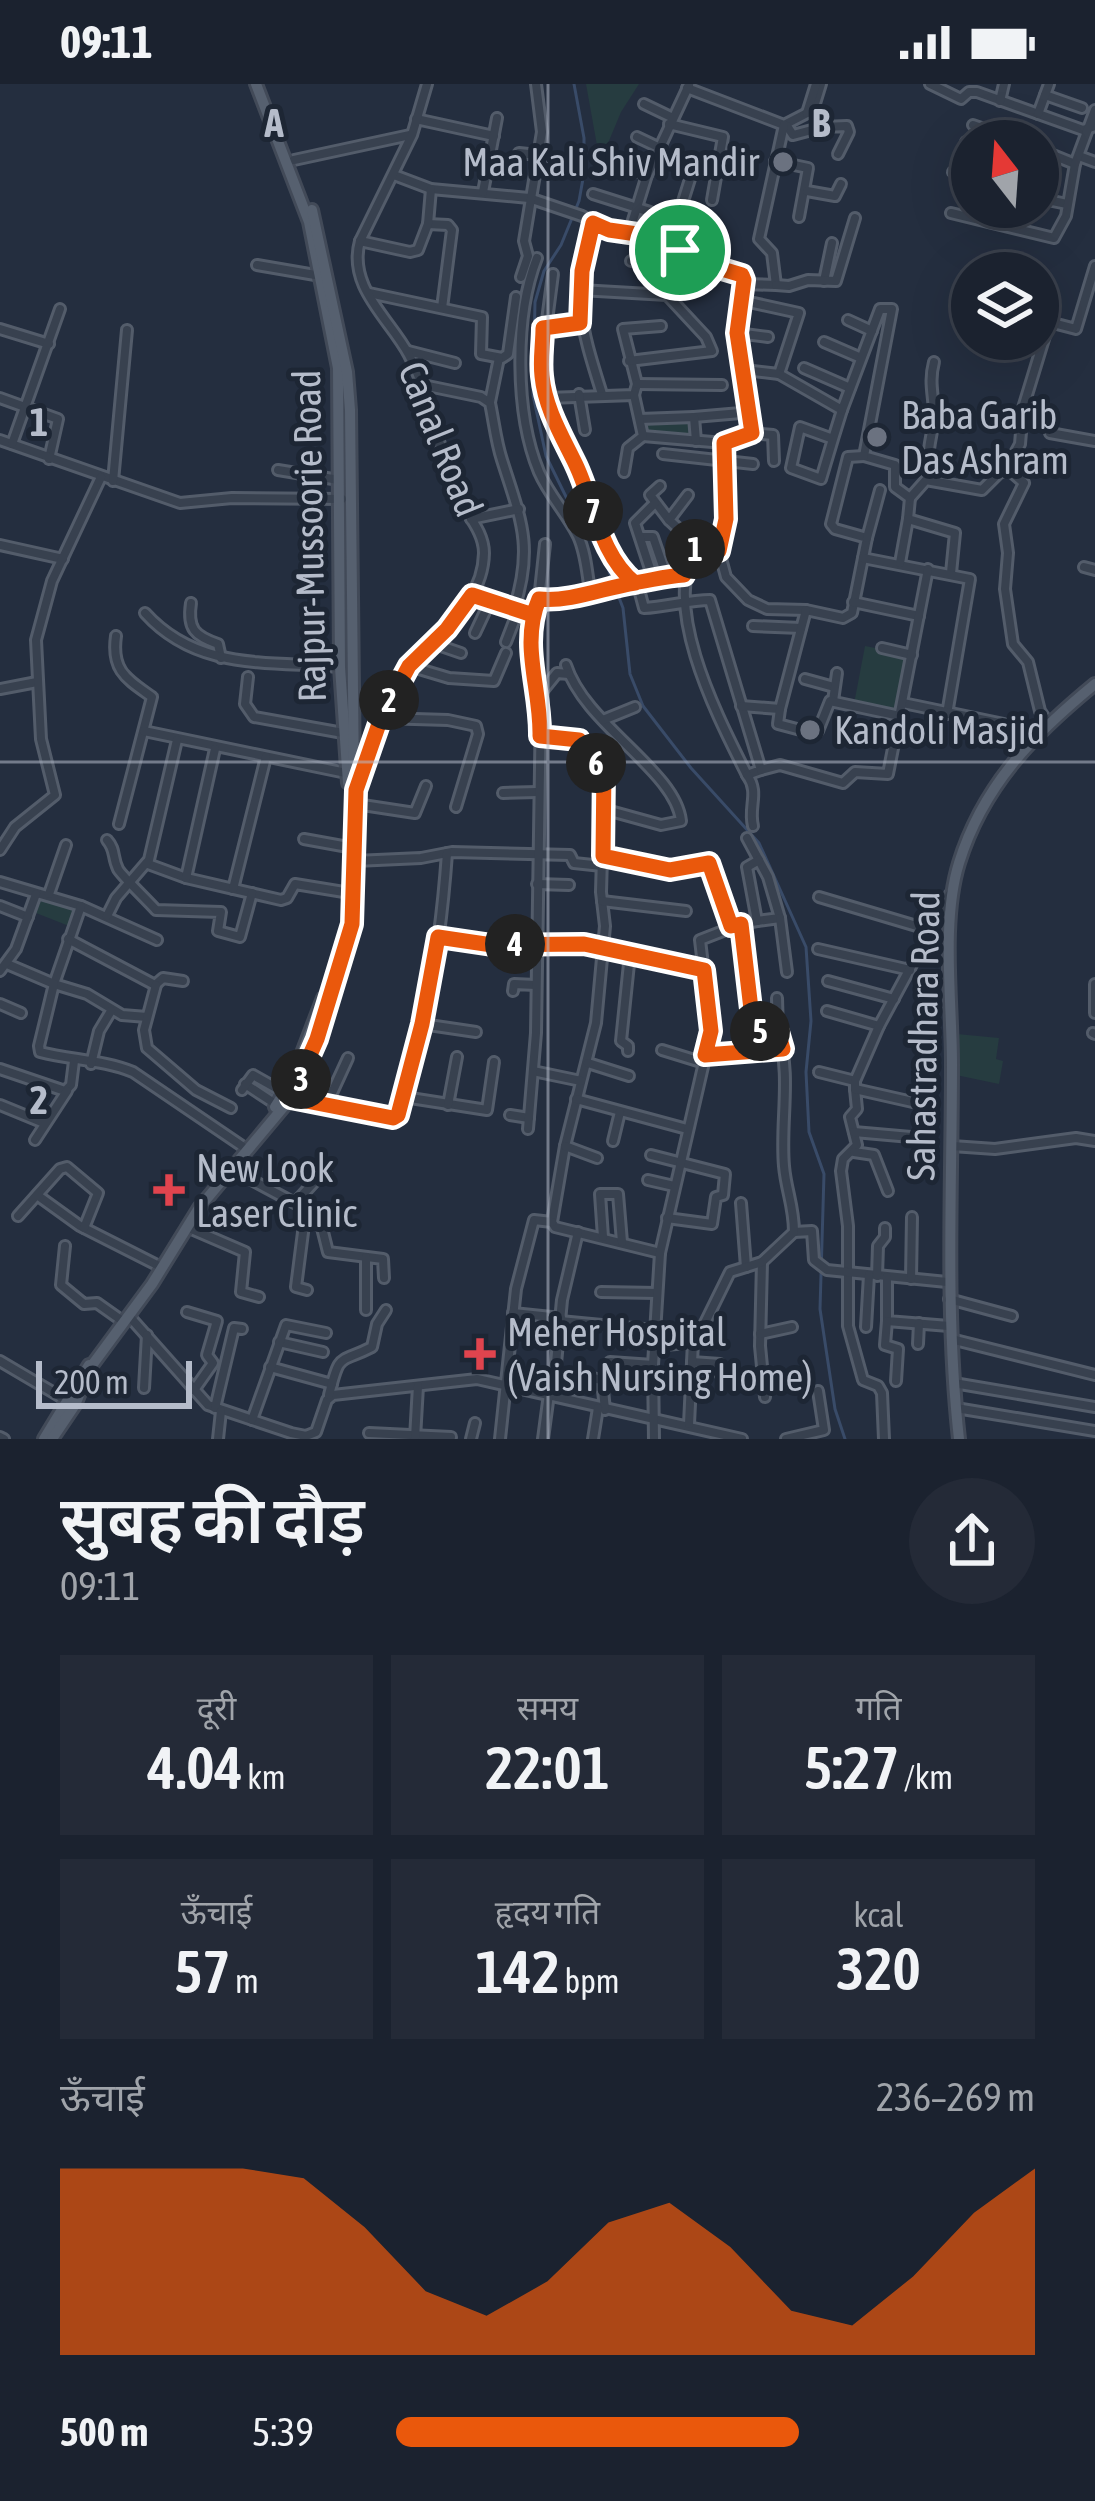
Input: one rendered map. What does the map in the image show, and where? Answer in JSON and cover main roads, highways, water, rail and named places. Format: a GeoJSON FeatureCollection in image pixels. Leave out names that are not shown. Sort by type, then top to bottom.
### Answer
{"type":"FeatureCollection","features":[{"type":"Feature","properties":{"kind":"main road","name":"Rajpur-Mussoorie Road"},"geometry":{"type":"LineString","coordinates":[[125,1318],[187,1217],[288,1095],[350,920],[352,784],[338,368],[317,224],[260,84]]}},
{"type":"Feature","properties":{"kind":"main road","name":"Rajpur-Mussoorie Road"},"geometry":{"type":"LineString","coordinates":[[48,1439],[67,1402],[187,1227],[288,1095],[317,1039],[352,924],[356,804],[343,733],[340,667],[347,372],[296,182],[260,84]]}},
{"type":"Feature","properties":{"kind":"main road","name":"Sahastradhara Road"},"geometry":{"type":"LineString","coordinates":[[959,1439],[947,1282],[952,1146],[951,893],[982,805],[1048,723],[1095,684]]}},
{"type":"Feature","properties":{"kind":"waterway"},"geometry":{"type":"LineString","coordinates":[[574,84],[584,138],[584,173],[579,201],[544,271],[535,302],[533,395],[546,456],[605,561],[623,608],[630,674],[643,706],[759,843],[806,947],[811,1021],[806,1072],[809,1132],[824,1174],[820,1309],[835,1409],[845,1439]]}},
{"type":"Feature","properties":{"kind":"place","name":"Maa Kali Shiv Mandir"},"geometry":{"type":"Point","coordinates":[783,162]}},
{"type":"Feature","properties":{"kind":"place","name":"Baba Garib Das Ashram"},"geometry":{"type":"Point","coordinates":[877,437]}},
{"type":"Feature","properties":{"kind":"place","name":"Kandoli Masjid"},"geometry":{"type":"Point","coordinates":[810,730]}},
{"type":"Feature","properties":{"kind":"place","name":"New Look Laser Clinic"},"geometry":{"type":"Point","coordinates":[169,1190]}},
{"type":"Feature","properties":{"kind":"place","name":"Meher Hospital (Vaish Nursing Home)"},"geometry":{"type":"Point","coordinates":[480,1354]}}]}
